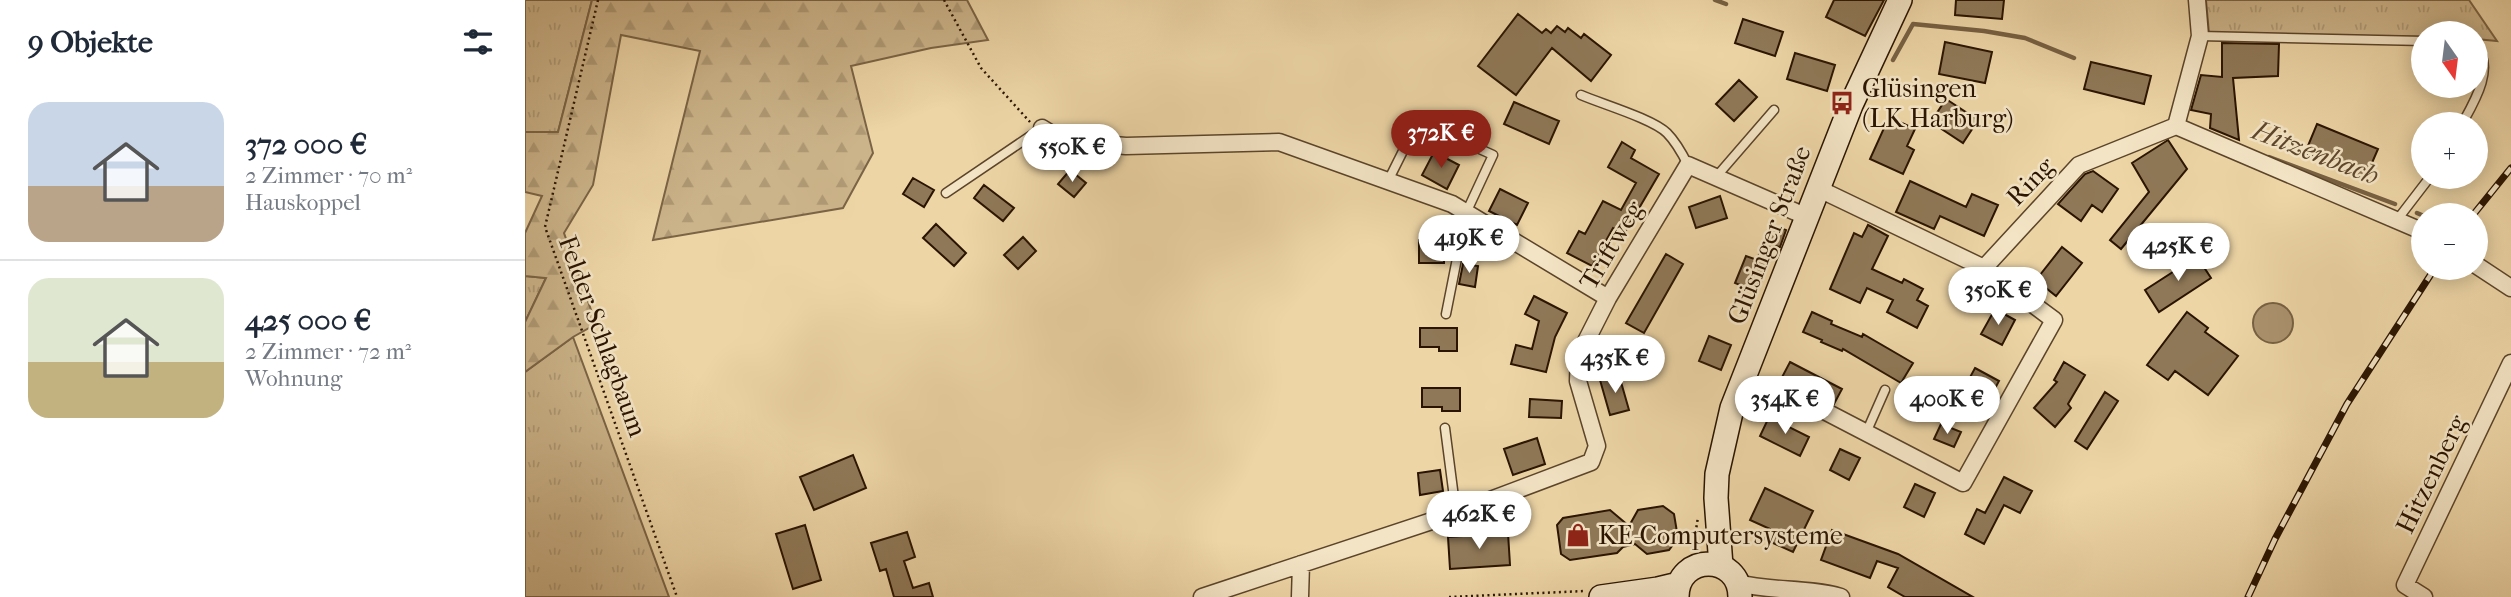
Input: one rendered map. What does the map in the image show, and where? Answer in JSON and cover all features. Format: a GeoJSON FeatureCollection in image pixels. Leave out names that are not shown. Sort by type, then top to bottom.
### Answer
{"type":"FeatureCollection","features":[{"type":"Feature","properties":{"kind":"street","name":"Glüsinger Straße"},"geometry":{"type":"LineString","coordinates":[[1711,565],[1717,474],[1731,408],[1805,216],[1851,105],[1900,0]]}},
{"type":"Feature","properties":{"kind":"street"},"geometry":{"type":"LineString","coordinates":[[2197,0],[2200,36],[2176,126],[2411,226]]}},
{"type":"Feature","properties":{"kind":"street","name":"Ring"},"geometry":{"type":"LineString","coordinates":[[1984,268],[2079,165],[2176,126]]}},
{"type":"Feature","properties":{"kind":"street"},"geometry":{"type":"LineString","coordinates":[[1042,128],[1063,141],[1126,146],[1279,142],[1452,204],[1608,298]]}},
{"type":"Feature","properties":{"kind":"street"},"geometry":{"type":"LineString","coordinates":[[1688,165],[1805,216]]}},
{"type":"Feature","properties":{"kind":"street","name":"Triftweg"},"geometry":{"type":"LineString","coordinates":[[1202,597],[1456,513],[1591,462],[1597,446],[1578,381],[1579,355],[1608,298],[1688,165]]}},
{"type":"Feature","properties":{"kind":"street"},"geometry":{"type":"LineString","coordinates":[[1809,403],[1963,483],[2054,320],[1984,268],[1817,188]]}},
{"type":"Feature","properties":{"kind":"street"},"geometry":{"type":"LineString","coordinates":[[2488,273],[2511,288]]}},
{"type":"Feature","properties":{"kind":"street","name":"Hitzenberg"},"geometry":{"type":"LineString","coordinates":[[2424,597],[2405,585],[2511,363]]}},
{"type":"Feature","properties":{"kind":"street"},"geometry":{"type":"LineString","coordinates":[[1300,597],[1301,564]]}},
{"type":"Feature","properties":{"kind":"street"},"geometry":{"type":"LineString","coordinates":[[1594,594],[1678,590],[1692,568],[1711,565],[1728,570],[1739,590],[1790,588],[1841,597]]}},
{"type":"Feature","properties":{"kind":"street"},"geometry":{"type":"LineString","coordinates":[[1759,597],[1790,588]]}},
{"type":"Feature","properties":{"kind":"lane"},"geometry":{"type":"LineString","coordinates":[[2200,36],[2411,41]]}},
{"type":"Feature","properties":{"kind":"lane"},"geometry":{"type":"LineString","coordinates":[[1581,95],[1648,121],[1663,130],[1679,148],[1688,165]]}},
{"type":"Feature","properties":{"kind":"lane"},"geometry":{"type":"LineString","coordinates":[[1716,177],[1775,110]]}},
{"type":"Feature","properties":{"kind":"lane"},"geometry":{"type":"LineString","coordinates":[[1388,181],[1418,121],[1493,155],[1466,213],[1446,314]]}},
{"type":"Feature","properties":{"kind":"lane"},"geometry":{"type":"LineString","coordinates":[[946,193],[1042,128]]}},
{"type":"Feature","properties":{"kind":"lane"},"geometry":{"type":"LineString","coordinates":[[2397,220],[2421,189]]}},
{"type":"Feature","properties":{"kind":"lane"},"geometry":{"type":"LineString","coordinates":[[1866,433],[1885,390]]}},
{"type":"Feature","properties":{"kind":"lane"},"geometry":{"type":"LineString","coordinates":[[1445,428],[1456,513]]}},
{"type":"Feature","properties":{"kind":"path","name":"Felder Schlagbaum"},"geometry":{"type":"LineString","coordinates":[[598,0],[545,227],[677,597]]}},
{"type":"Feature","properties":{"kind":"path"},"geometry":{"type":"LineString","coordinates":[[944,0],[981,68],[1027,120],[1042,128]]}},
{"type":"Feature","properties":{"kind":"path"},"geometry":{"type":"LineString","coordinates":[[1755,376],[1809,403]]}},
{"type":"Feature","properties":{"kind":"path"},"geometry":{"type":"LineString","coordinates":[[1449,597],[1594,594]]}},
{"type":"Feature","properties":{"kind":"green space"},"geometry":{"type":"Polygon","coordinates":[[[525,0],[592,0],[558,132],[525,132],[525,0]]]}},
{"type":"Feature","properties":{"kind":"green space"},"geometry":{"type":"Polygon","coordinates":[[[592,0],[967,0],[988,40],[931,48],[851,66],[873,153],[843,208],[653,240],[700,51],[621,35],[593,185],[564,233],[596,324],[573,337],[525,372],[525,322],[546,278],[525,276],[525,233],[542,196],[525,192],[525,132],[558,132],[592,0]]]}},
{"type":"Feature","properties":{"kind":"green space"},"geometry":{"type":"Polygon","coordinates":[[[2206,0],[2469,0],[2483,21],[2411,21],[2411,37],[2209,33],[2206,0]]]}},
{"type":"Feature","properties":{"kind":"green space"},"geometry":{"type":"Polygon","coordinates":[[[2489,29],[2497,41],[2489,40],[2489,29]]]}},
{"type":"Feature","properties":{"kind":"green space"},"geometry":{"type":"Polygon","coordinates":[[[525,276],[546,278],[525,322],[525,276]]]}},
{"type":"Feature","properties":{"kind":"green space"},"geometry":{"type":"Polygon","coordinates":[[[573,337],[669,597],[525,597],[525,372],[573,337]]]}},
{"type":"Feature","properties":{"kind":"shaded area"},"geometry":{"type":"Polygon","coordinates":[[[2273,303],[2281,304],[2287,309],[2292,315],[2292,331],[2287,337],[2281,342],[2273,343],[2265,342],[2259,337],[2254,331],[2253,323],[2254,315],[2259,309],[2265,304],[2273,303]]]}},
{"type":"Feature","properties":{"kind":"building"},"geometry":{"type":"Polygon","coordinates":[[[1834,0],[1884,0],[1865,36],[1826,17],[1834,0]]]}},
{"type":"Feature","properties":{"kind":"building"},"geometry":{"type":"Polygon","coordinates":[[[1956,0],[2004,0],[2002,19],[1955,15],[1956,0]]]}},
{"type":"Feature","properties":{"kind":"building"},"geometry":{"type":"Polygon","coordinates":[[[1518,14],[1542,33],[1546,29],[1551,33],[1557,26],[1565,32],[1568,28],[1581,38],[1584,34],[1611,55],[1591,81],[1552,48],[1516,95],[1478,66],[1518,14]]]}},
{"type":"Feature","properties":{"kind":"building"},"geometry":{"type":"Polygon","coordinates":[[[1743,19],[1783,32],[1775,56],[1735,43],[1743,19]]]}},
{"type":"Feature","properties":{"kind":"building"},"geometry":{"type":"Polygon","coordinates":[[[1945,42],[1992,52],[1985,83],[1939,74],[1945,42]]]}},
{"type":"Feature","properties":{"kind":"building"},"geometry":{"type":"Polygon","coordinates":[[[2222,43],[2279,44],[2278,76],[2233,78],[2239,140],[2210,128],[2211,114],[2191,110],[2201,75],[2222,77],[2222,43]]]}},
{"type":"Feature","properties":{"kind":"building"},"geometry":{"type":"Polygon","coordinates":[[[1795,53],[1835,65],[1827,91],[1787,79],[1795,53]]]}},
{"type":"Feature","properties":{"kind":"building"},"geometry":{"type":"Polygon","coordinates":[[[2091,62],[2151,76],[2144,104],[2084,89],[2091,62]]]}},
{"type":"Feature","properties":{"kind":"building"},"geometry":{"type":"Polygon","coordinates":[[[1739,80],[1757,97],[1734,121],[1716,104],[1739,80]]]}},
{"type":"Feature","properties":{"kind":"building"},"geometry":{"type":"Polygon","coordinates":[[[1946,99],[1978,120],[1963,143],[1931,122],[1946,99]]]}},
{"type":"Feature","properties":{"kind":"building"},"geometry":{"type":"Polygon","coordinates":[[[1514,102],[1559,121],[1549,144],[1504,124],[1514,102]]]}},
{"type":"Feature","properties":{"kind":"building"},"geometry":{"type":"Polygon","coordinates":[[[1889,117],[1915,129],[1907,146],[1914,150],[1903,174],[1870,159],[1889,117]]]}},
{"type":"Feature","properties":{"kind":"building"},"geometry":{"type":"Polygon","coordinates":[[[2317,124],[2378,149],[2365,179],[2305,153],[2317,124]]]}},
{"type":"Feature","properties":{"kind":"building"},"geometry":{"type":"Polygon","coordinates":[[[2168,140],[2187,169],[2121,249],[2110,240],[2149,192],[2132,163],[2168,140]]]}},
{"type":"Feature","properties":{"kind":"building"},"geometry":{"type":"Polygon","coordinates":[[[1622,142],[1635,150],[1631,158],[1659,174],[1624,234],[1613,228],[1592,266],[1567,253],[1579,231],[1585,234],[1603,201],[1621,210],[1636,183],[1608,167],[1622,142]]]}},
{"type":"Feature","properties":{"kind":"building"},"geometry":{"type":"Polygon","coordinates":[[[1434,152],[1459,165],[1447,189],[1422,175],[1434,152]]]}},
{"type":"Feature","properties":{"kind":"building"},"geometry":{"type":"Polygon","coordinates":[[[1070,170],[1086,183],[1074,197],[1058,184],[1070,170]]]}},
{"type":"Feature","properties":{"kind":"building"},"geometry":{"type":"Polygon","coordinates":[[[2093,171],[2118,189],[2102,212],[2092,205],[2081,221],[2058,204],[2085,174],[2093,171]]]}},
{"type":"Feature","properties":{"kind":"building"},"geometry":{"type":"Polygon","coordinates":[[[913,178],[934,190],[924,207],[903,194],[913,178]]]}},
{"type":"Feature","properties":{"kind":"building"},"geometry":{"type":"Polygon","coordinates":[[[1910,181],[1966,207],[1972,194],[1998,205],[1984,236],[1940,216],[1934,229],[1896,212],[1910,181]]]}},
{"type":"Feature","properties":{"kind":"building"},"geometry":{"type":"Polygon","coordinates":[[[984,185],[1014,208],[1003,221],[974,198],[984,185]]]}},
{"type":"Feature","properties":{"kind":"building"},"geometry":{"type":"Polygon","coordinates":[[[1500,189],[1528,203],[1517,225],[1489,211],[1500,189]]]}},
{"type":"Feature","properties":{"kind":"building"},"geometry":{"type":"Polygon","coordinates":[[[1720,196],[1727,218],[1696,228],[1689,207],[1720,196]]]}},
{"type":"Feature","properties":{"kind":"building"},"geometry":{"type":"Polygon","coordinates":[[[936,224],[966,253],[954,266],[923,238],[936,224]]]}},
{"type":"Feature","properties":{"kind":"building"},"geometry":{"type":"Polygon","coordinates":[[[1770,224],[1786,230],[1780,247],[1776,246],[1757,292],[1735,283],[1746,256],[1757,260],[1770,224]]]}},
{"type":"Feature","properties":{"kind":"building"},"geometry":{"type":"Polygon","coordinates":[[[1868,225],[1888,236],[1872,269],[1902,283],[1904,279],[1923,289],[1917,300],[1928,306],[1917,328],[1887,312],[1893,300],[1867,288],[1860,303],[1830,289],[1854,233],[1862,237],[1868,225]]]}},
{"type":"Feature","properties":{"kind":"building"},"geometry":{"type":"Polygon","coordinates":[[[1023,237],[1036,251],[1018,269],[1004,255],[1023,237]]]}},
{"type":"Feature","properties":{"kind":"building"},"geometry":{"type":"Polygon","coordinates":[[[1419,240],[1444,240],[1444,263],[1419,263],[1419,240]]]}},
{"type":"Feature","properties":{"kind":"building"},"geometry":{"type":"Polygon","coordinates":[[[2062,247],[2082,263],[2056,296],[2036,280],[2062,247]]]}},
{"type":"Feature","properties":{"kind":"building"},"geometry":{"type":"Polygon","coordinates":[[[2194,252],[2211,278],[2159,312],[2145,290],[2179,268],[2176,264],[2194,252]]]}},
{"type":"Feature","properties":{"kind":"building"},"geometry":{"type":"Polygon","coordinates":[[[1666,254],[1683,264],[1644,333],[1626,323],[1666,254]]]}},
{"type":"Feature","properties":{"kind":"building"},"geometry":{"type":"Polygon","coordinates":[[[1463,264],[1478,266],[1475,287],[1459,284],[1463,264]]]}},
{"type":"Feature","properties":{"kind":"building"},"geometry":{"type":"Polygon","coordinates":[[[1534,296],[1567,313],[1555,337],[1546,372],[1511,364],[1516,345],[1532,349],[1539,321],[1525,314],[1534,296]]]}},
{"type":"Feature","properties":{"kind":"building"},"geometry":{"type":"Polygon","coordinates":[[[1995,309],[2015,320],[2002,345],[1981,334],[1995,309]]]}},
{"type":"Feature","properties":{"kind":"building"},"geometry":{"type":"Polygon","coordinates":[[[1812,312],[1832,321],[1831,324],[1862,337],[1863,334],[1913,363],[1901,383],[1843,349],[1842,351],[1803,332],[1812,312]]]}},
{"type":"Feature","properties":{"kind":"building"},"geometry":{"type":"Polygon","coordinates":[[[2187,312],[2208,328],[2205,332],[2238,356],[2208,395],[2175,371],[2168,380],[2147,365],[2187,312]]]}},
{"type":"Feature","properties":{"kind":"building"},"geometry":{"type":"Polygon","coordinates":[[[1420,328],[1457,328],[1457,351],[1420,347],[1420,328]]]}},
{"type":"Feature","properties":{"kind":"building"},"geometry":{"type":"Polygon","coordinates":[[[1709,336],[1731,345],[1721,370],[1699,361],[1709,336]]]}},
{"type":"Feature","properties":{"kind":"building"},"geometry":{"type":"Polygon","coordinates":[[[1790,362],[1842,389],[1834,404],[1814,394],[1804,394],[1780,381],[1790,362]]]}},
{"type":"Feature","properties":{"kind":"building"},"geometry":{"type":"Polygon","coordinates":[[[2064,362],[2085,375],[2068,404],[2071,408],[2055,427],[2034,408],[2057,382],[2054,380],[2064,362]]]}},
{"type":"Feature","properties":{"kind":"building"},"geometry":{"type":"Polygon","coordinates":[[[1975,368],[1999,381],[1985,407],[1961,394],[1975,368]]]}},
{"type":"Feature","properties":{"kind":"building"},"geometry":{"type":"Polygon","coordinates":[[[1619,375],[1629,410],[1610,415],[1600,380],[1619,375]]]}},
{"type":"Feature","properties":{"kind":"building"},"geometry":{"type":"Polygon","coordinates":[[[1422,388],[1460,388],[1460,411],[1422,407],[1422,388]]]}},
{"type":"Feature","properties":{"kind":"building"},"geometry":{"type":"Polygon","coordinates":[[[2105,392],[2118,401],[2087,449],[2075,441],[2105,392]]]}},
{"type":"Feature","properties":{"kind":"building"},"geometry":{"type":"Polygon","coordinates":[[[1530,399],[1562,401],[1561,418],[1529,417],[1530,399]]]}},
{"type":"Feature","properties":{"kind":"building"},"geometry":{"type":"Polygon","coordinates":[[[1769,417],[1809,437],[1800,456],[1760,436],[1769,417]]]}},
{"type":"Feature","properties":{"kind":"building"},"geometry":{"type":"Polygon","coordinates":[[[1941,424],[1961,432],[1954,447],[1934,439],[1941,424]]]}},
{"type":"Feature","properties":{"kind":"building"},"geometry":{"type":"Polygon","coordinates":[[[1537,438],[1545,464],[1513,475],[1504,449],[1537,438]]]}},
{"type":"Feature","properties":{"kind":"building"},"geometry":{"type":"Polygon","coordinates":[[[1840,449],[1860,458],[1849,480],[1830,470],[1840,449]]]}},
{"type":"Feature","properties":{"kind":"building"},"geometry":{"type":"Polygon","coordinates":[[[853,455],[866,488],[814,510],[800,477],[853,455]]]}},
{"type":"Feature","properties":{"kind":"building"},"geometry":{"type":"Polygon","coordinates":[[[1440,470],[1443,491],[1420,495],[1418,473],[1440,470]]]}},
{"type":"Feature","properties":{"kind":"building"},"geometry":{"type":"Polygon","coordinates":[[[2004,477],[2032,491],[2020,513],[2004,505],[1984,544],[1965,534],[1977,509],[1985,513],[2004,477]]]}},
{"type":"Feature","properties":{"kind":"building"},"geometry":{"type":"Polygon","coordinates":[[[1915,484],[1935,493],[1924,517],[1904,507],[1915,484]]]}},
{"type":"Feature","properties":{"kind":"building"},"geometry":{"type":"Polygon","coordinates":[[[1765,488],[1813,511],[1793,552],[1764,539],[1770,529],[1750,520],[1765,488]]]}},
{"type":"Feature","properties":{"kind":"building"},"geometry":{"type":"Polygon","coordinates":[[[1663,506],[1674,514],[1678,538],[1669,550],[1647,554],[1635,544],[1623,547],[1617,553],[1570,560],[1561,554],[1557,525],[1563,518],[1610,510],[1629,526],[1638,510],[1663,506]]]}},
{"type":"Feature","properties":{"kind":"building"},"geometry":{"type":"Polygon","coordinates":[[[805,525],[821,580],[793,589],[776,534],[805,525]]]}},
{"type":"Feature","properties":{"kind":"building"},"geometry":{"type":"Polygon","coordinates":[[[1832,530],[1898,554],[1973,597],[1905,597],[1888,587],[1898,568],[1877,561],[1870,578],[1821,560],[1832,530]]]}},
{"type":"Feature","properties":{"kind":"building"},"geometry":{"type":"Polygon","coordinates":[[[907,532],[915,557],[904,561],[913,588],[929,583],[933,597],[894,597],[886,569],[880,571],[871,543],[907,532]]]}},
{"type":"Feature","properties":{"kind":"building"},"geometry":{"type":"Polygon","coordinates":[[[1508,533],[1510,565],[1450,569],[1448,537],[1508,533]]]}},
{"type":"Feature","properties":{"kind":"waterway","name":"Hitzenbach"},"geometry":{"type":"LineString","coordinates":[[1715,0],[1726,4]]}},
{"type":"Feature","properties":{"kind":"waterway","name":"Hitzenbach"},"geometry":{"type":"LineString","coordinates":[[1893,60],[1913,24],[2025,38],[2074,58]]}},
{"type":"Feature","properties":{"kind":"waterway","name":"Hitzenbach"},"geometry":{"type":"LineString","coordinates":[[2269,157],[2395,204]]}},
{"type":"Feature","properties":{"kind":"railway"},"geometry":{"type":"LineString","coordinates":[[2483,203],[2511,168]]}},
{"type":"Feature","properties":{"kind":"railway"},"geometry":{"type":"LineString","coordinates":[[2248,597],[2275,539],[2347,404],[2427,280]]}},
{"type":"Feature","properties":{"kind":"place","name":"Glüsingen (LK Harburg)"},"geometry":{"type":"Point","coordinates":[1842,103]}},
{"type":"Feature","properties":{"kind":"place","name":"KE-Computersysteme"},"geometry":{"type":"Point","coordinates":[1578,535]}}]}
